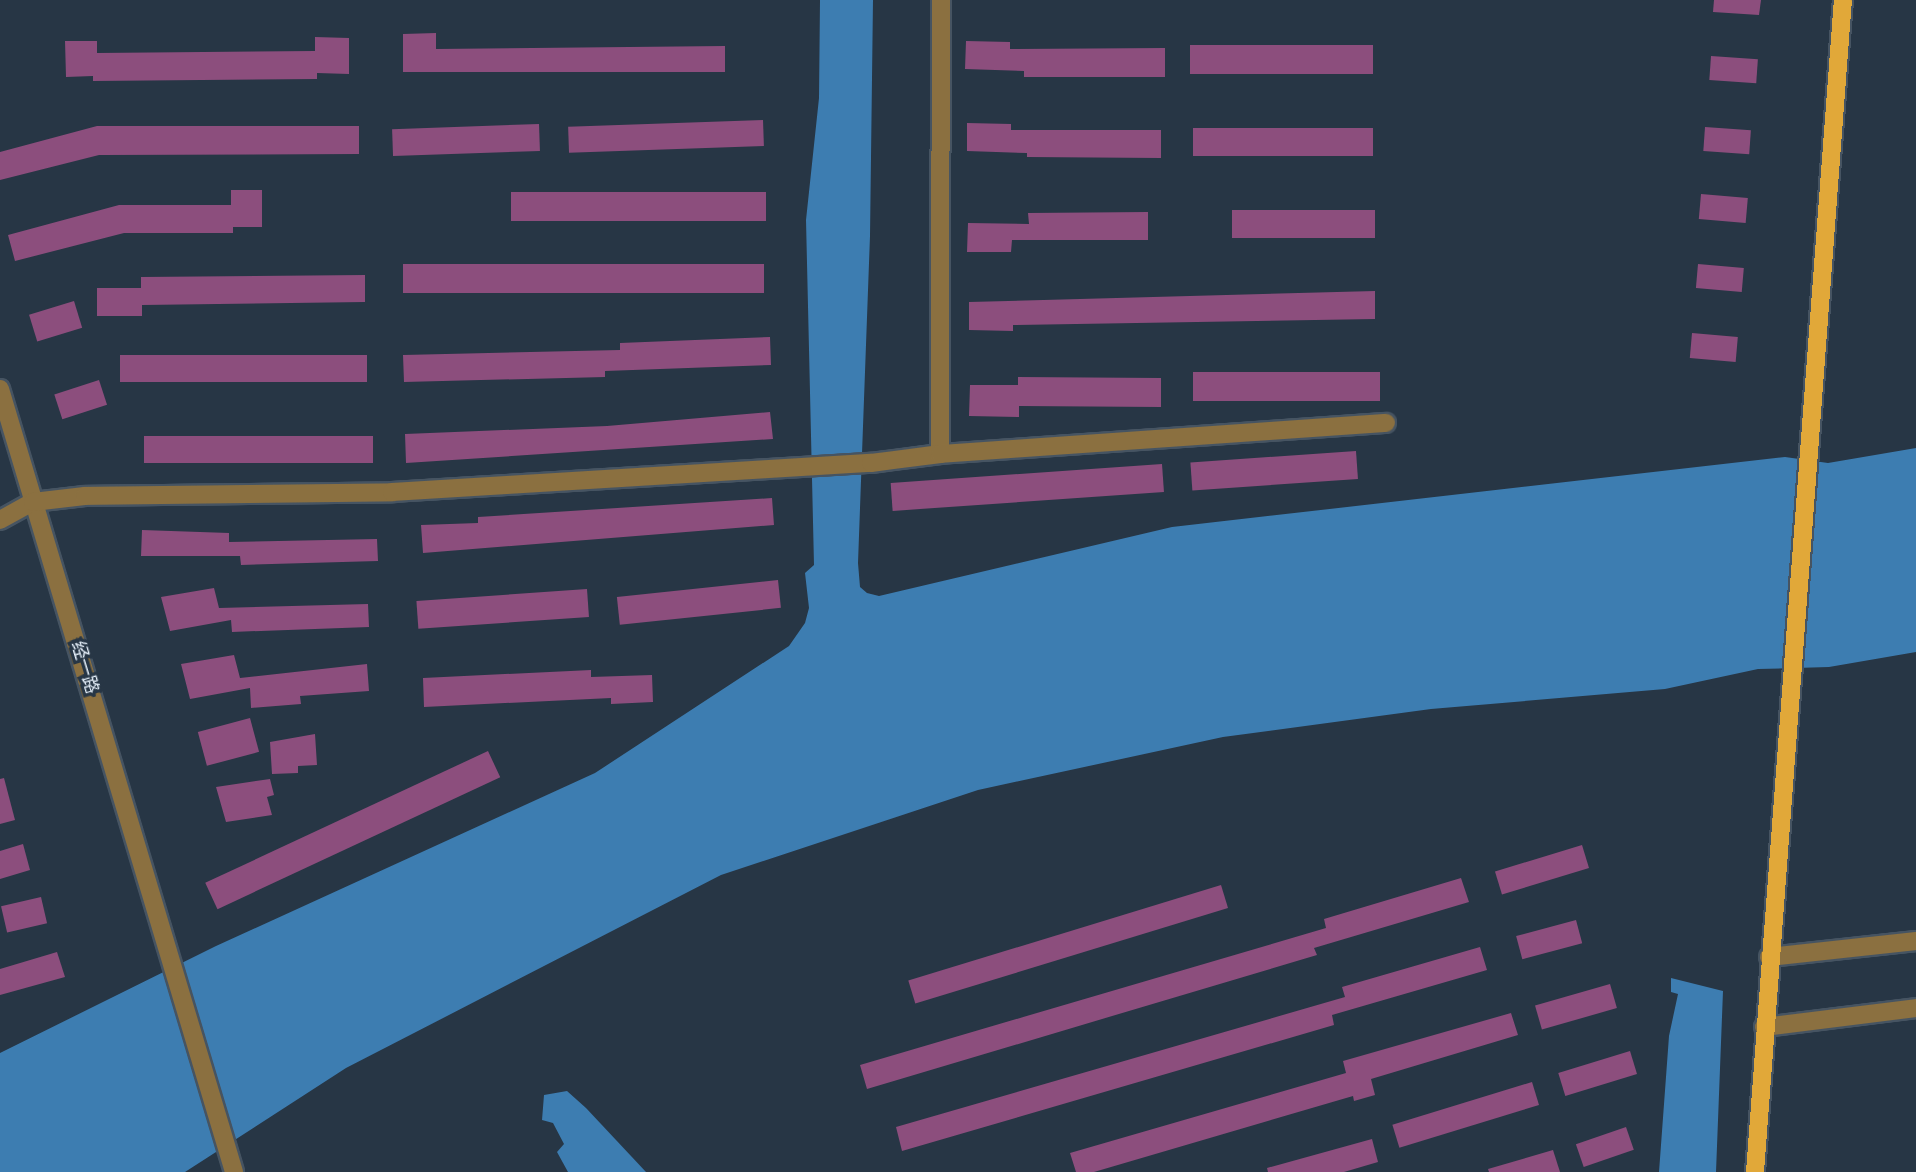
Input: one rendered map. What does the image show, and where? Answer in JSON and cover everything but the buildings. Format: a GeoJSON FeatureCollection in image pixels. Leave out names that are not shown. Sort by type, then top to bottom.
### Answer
{"type":"FeatureCollection","features":[{"type":"Feature","properties":{"kind":"main road"},"geometry":{"type":"LineString","coordinates":[[1755,1172],[1787,714],[1843,0]]}},
{"type":"Feature","properties":{"kind":"street"},"geometry":{"type":"LineString","coordinates":[[940,454],[941,0]]}},
{"type":"Feature","properties":{"kind":"street","name":"经一路"},"geometry":{"type":"LineString","coordinates":[[0,389],[234,1172]]}},
{"type":"Feature","properties":{"kind":"street"},"geometry":{"type":"LineString","coordinates":[[0,520],[33,502],[85,496],[392,492],[871,463],[940,454],[1386,423]]}},
{"type":"Feature","properties":{"kind":"street"},"geometry":{"type":"LineString","coordinates":[[1769,957],[1916,941]]}},
{"type":"Feature","properties":{"kind":"street"},"geometry":{"type":"LineString","coordinates":[[1764,1027],[1916,1008]]}},
{"type":"Feature","properties":{"kind":"water"},"geometry":{"type":"Polygon","coordinates":[[[820,0],[873,0],[870,236],[858,563],[860,587],[867,593],[879,596],[1172,527],[1785,457],[1828,463],[1916,448],[1916,652],[1829,667],[1758,669],[1665,689],[1431,709],[1223,737],[978,790],[721,875],[346,1068],[185,1172],[0,1172],[0,1053],[216,946],[595,773],[789,646],[805,623],[809,608],[805,573],[814,565],[806,220],[819,98],[820,0]]]}},
{"type":"Feature","properties":{"kind":"water"},"geometry":{"type":"Polygon","coordinates":[[[1671,978],[1723,991],[1716,1172],[1659,1172],[1669,1036],[1678,994],[1671,992],[1671,978]]]}},
{"type":"Feature","properties":{"kind":"water"},"geometry":{"type":"Polygon","coordinates":[[[567,1091],[646,1172],[568,1172],[557,1152],[564,1144],[553,1123],[542,1120],[544,1095],[567,1091]]]}}]}
